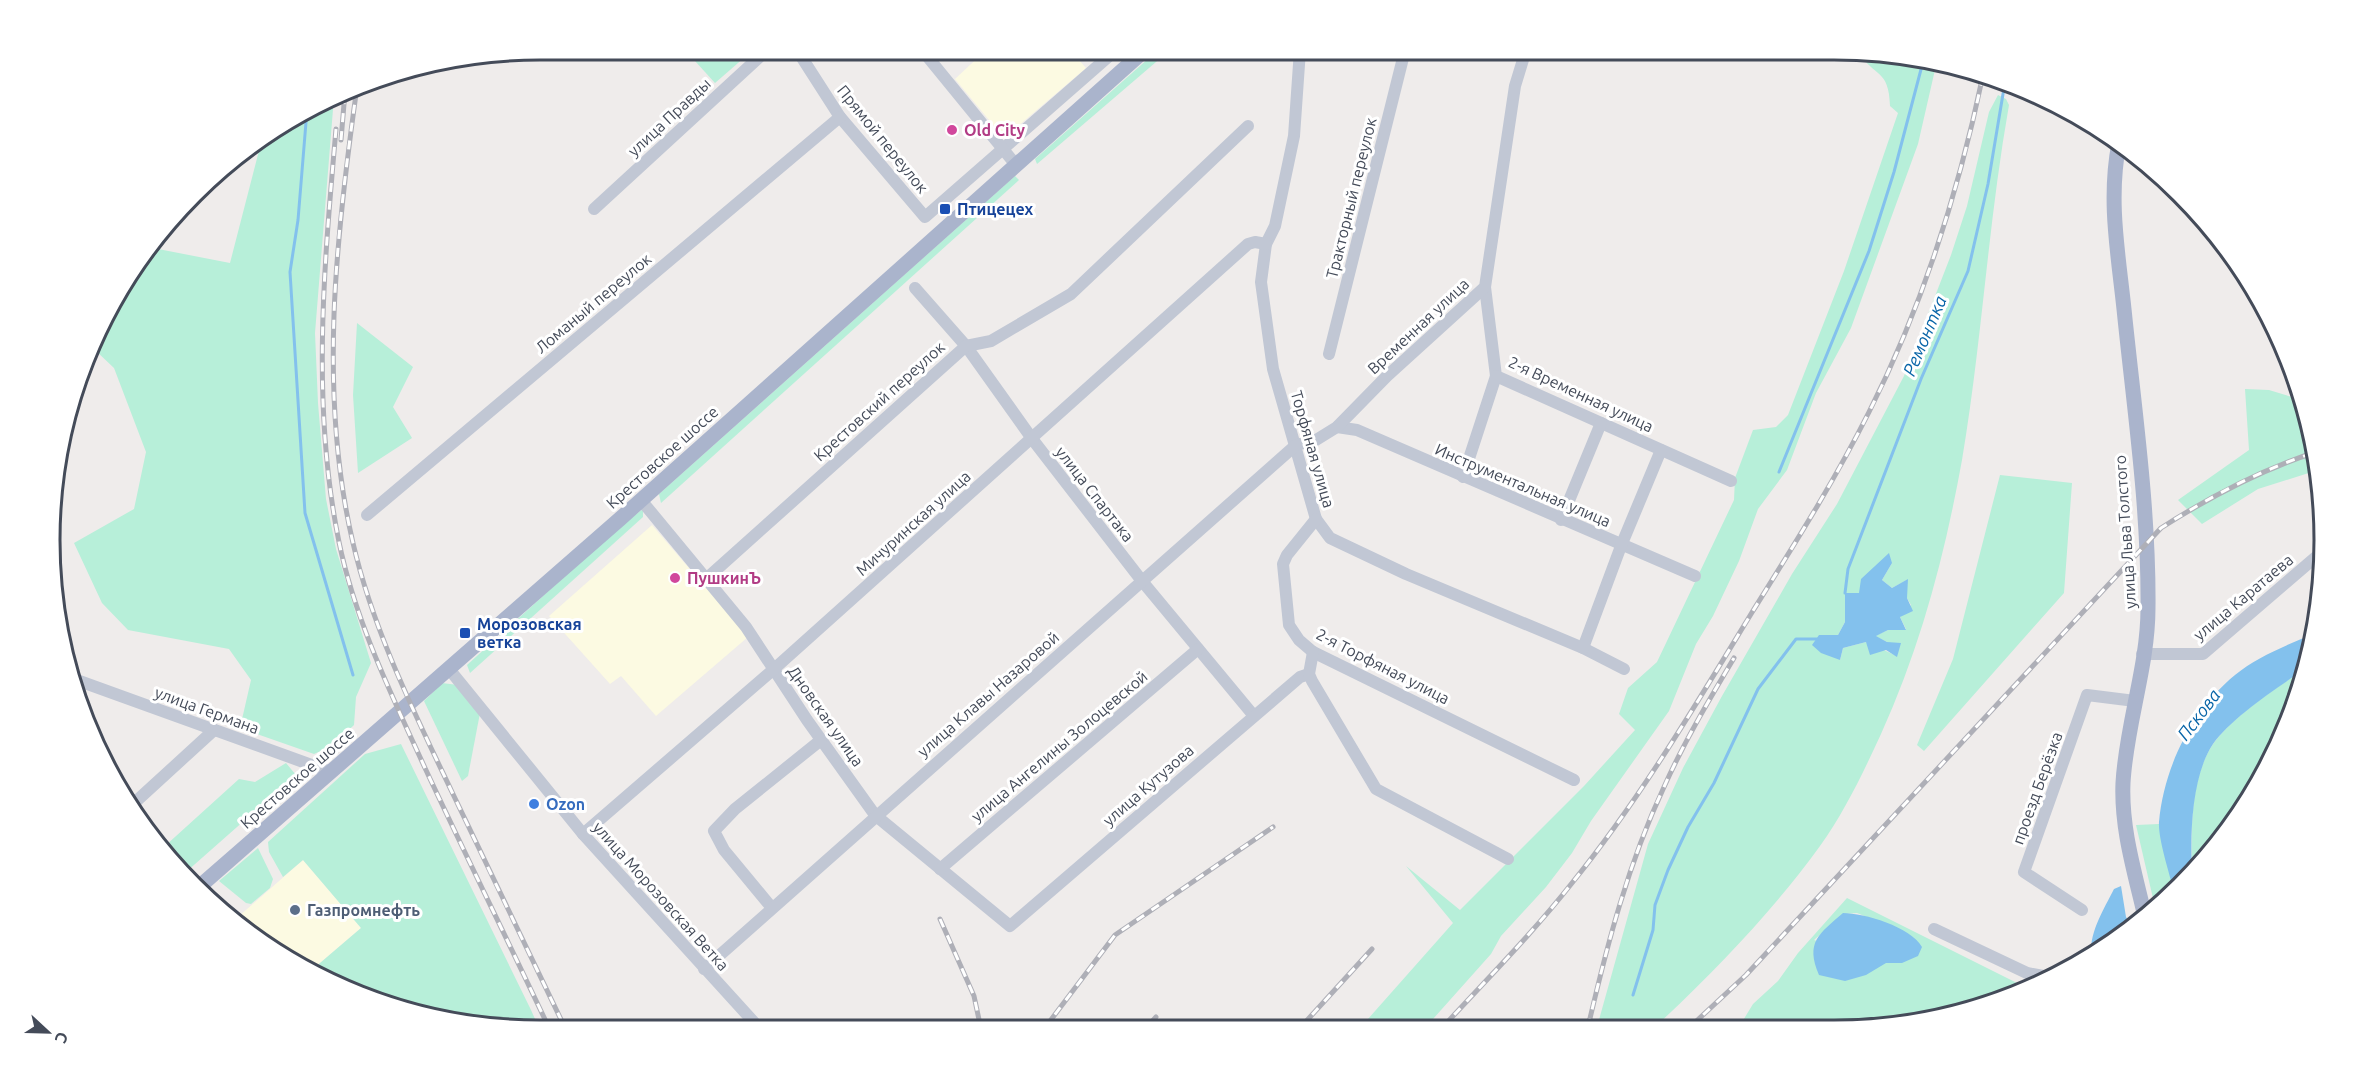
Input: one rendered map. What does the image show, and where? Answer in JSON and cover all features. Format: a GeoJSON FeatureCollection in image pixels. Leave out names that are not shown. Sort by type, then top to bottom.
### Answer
{"type":"FeatureCollection","features":[{"type":"Feature","properties":{"kind":"main road","name":"Крестовское шоссе"},"geometry":{"type":"LineString","coordinates":[[204,882],[641,500],[1134,60]]}},
{"type":"Feature","properties":{"kind":"main road","name":"улица Льва Толстого"},"geometry":{"type":"LineString","coordinates":[[2118,153],[2114,177],[2114,235],[2121,279],[2145,528],[2149,610],[2123,782],[2124,821],[2143,907]]}},
{"type":"Feature","properties":{"kind":"street","name":"улица Правды"},"geometry":{"type":"LineString","coordinates":[[594,209],[756,60]]}},
{"type":"Feature","properties":{"kind":"street","name":"Прямой переулок"},"geometry":{"type":"LineString","coordinates":[[803,60],[840,117],[925,217],[1002,149]]}},
{"type":"Feature","properties":{"kind":"street"},"geometry":{"type":"LineString","coordinates":[[930,60],[1016,165]]}},
{"type":"Feature","properties":{"kind":"street"},"geometry":{"type":"LineString","coordinates":[[1002,149],[1104,60]]}},
{"type":"Feature","properties":{"kind":"street","name":"Торфяная улица"},"geometry":{"type":"LineString","coordinates":[[1299,60],[1294,136],[1275,226],[1266,244],[1262,282],[1265,321],[1273,369],[1316,519],[1330,538],[1406,574],[1583,648],[1624,669]]}},
{"type":"Feature","properties":{"kind":"street","name":"Тракторный переулок"},"geometry":{"type":"LineString","coordinates":[[1329,354],[1402,60]]}},
{"type":"Feature","properties":{"kind":"street","name":"Временная улица"},"geometry":{"type":"LineString","coordinates":[[1296,445],[1316,440],[1337,427],[1387,376],[1485,287],[1515,86],[1523,60]]}},
{"type":"Feature","properties":{"kind":"street","name":"Ломаный переулок"},"geometry":{"type":"LineString","coordinates":[[367,515],[840,117]]}},
{"type":"Feature","properties":{"kind":"street","name":"Крестовский переулок"},"geometry":{"type":"LineString","coordinates":[[706,579],[966,346],[991,341],[1071,294],[1248,126]]}},
{"type":"Feature","properties":{"kind":"street","name":"Мичуринская улица"},"geometry":{"type":"LineString","coordinates":[[582,834],[774,669],[1033,440],[1248,244],[1255,242],[1266,244]]}},
{"type":"Feature","properties":{"kind":"street","name":"2-я Временная улица"},"geometry":{"type":"LineString","coordinates":[[1485,287],[1496,376],[1731,481]]}},
{"type":"Feature","properties":{"kind":"street","name":"улица Спартака"},"geometry":{"type":"LineString","coordinates":[[915,288],[966,346],[1033,440],[1142,581],[1254,716]]}},
{"type":"Feature","properties":{"kind":"street"},"geometry":{"type":"LineString","coordinates":[[1463,477],[1496,376]]}},
{"type":"Feature","properties":{"kind":"street"},"geometry":{"type":"LineString","coordinates":[[1561,520],[1600,423]]}},
{"type":"Feature","properties":{"kind":"street","name":"Инструментальная улица"},"geometry":{"type":"LineString","coordinates":[[1337,427],[1357,430],[1621,546],[1695,576]]}},
{"type":"Feature","properties":{"kind":"street","name":"улица Клавы Назаровой"},"geometry":{"type":"LineString","coordinates":[[704,969],[875,815],[1296,445]]}},
{"type":"Feature","properties":{"kind":"street"},"geometry":{"type":"LineString","coordinates":[[1583,648],[1621,546],[1661,450]]}},
{"type":"Feature","properties":{"kind":"street","name":"Дновская улица"},"geometry":{"type":"LineString","coordinates":[[641,500],[746,627],[875,815],[1010,926]]}},
{"type":"Feature","properties":{"kind":"street","name":"2-я Торфяная улица"},"geometry":{"type":"LineString","coordinates":[[1316,519],[1287,555],[1283,564],[1289,625],[1299,640],[1314,652],[1574,780]]}},
{"type":"Feature","properties":{"kind":"street","name":"улица Каратаева"},"geometry":{"type":"LineString","coordinates":[[2142,654],[2203,654],[2313,559]]}},
{"type":"Feature","properties":{"kind":"street","name":"улица Ангелины Золоцевской"},"geometry":{"type":"LineString","coordinates":[[940,869],[1198,649]]}},
{"type":"Feature","properties":{"kind":"street"},"geometry":{"type":"LineString","coordinates":[[1314,652],[1309,674],[1376,789],[1508,859]]}},
{"type":"Feature","properties":{"kind":"street","name":"улица Морозовская Ветка"},"geometry":{"type":"LineString","coordinates":[[449,669],[582,834],[752,1020]]}},
{"type":"Feature","properties":{"kind":"street","name":"улица Кутузова"},"geometry":{"type":"LineString","coordinates":[[1010,926],[1300,677],[1309,674]]}},
{"type":"Feature","properties":{"kind":"street","name":"улица Германа"},"geometry":{"type":"LineString","coordinates":[[81,682],[331,772]]}},
{"type":"Feature","properties":{"kind":"street","name":"проезд Берёзка"},"geometry":{"type":"LineString","coordinates":[[2082,909],[2024,872],[2087,695],[2135,701]]}},
{"type":"Feature","properties":{"kind":"street"},"geometry":{"type":"LineString","coordinates":[[137,800],[213,730]]}},
{"type":"Feature","properties":{"kind":"street"},"geometry":{"type":"LineString","coordinates":[[771,908],[724,850],[714,831],[735,809],[822,740]]}},
{"type":"Feature","properties":{"kind":"street"},"geometry":{"type":"LineString","coordinates":[[1934,929],[2027,972],[2037,974]]}},
{"type":"Feature","properties":{"kind":"shaded area"},"geometry":{"type":"Polygon","coordinates":[[[975,60],[1079,60],[1086,68],[1004,138],[955,79],[975,60]]]}},
{"type":"Feature","properties":{"kind":"shaded area"},"geometry":{"type":"Polygon","coordinates":[[[652,525],[748,637],[656,716],[621,676],[610,684],[549,616],[652,525]]]}},
{"type":"Feature","properties":{"kind":"shaded area","name":"Газпромнефть"},"geometry":{"type":"Polygon","coordinates":[[[303,860],[361,928],[318,965],[273,939],[240,915],[303,860]]]}},
{"type":"Feature","properties":{"kind":"green space"},"geometry":{"type":"Polygon","coordinates":[[[694,60],[741,60],[715,83],[694,60]]]}},
{"type":"Feature","properties":{"kind":"green space"},"geometry":{"type":"Polygon","coordinates":[[[1147,60],[1158,60],[1037,164],[1035,159],[1147,60]]]}},
{"type":"Feature","properties":{"kind":"green space"},"geometry":{"type":"Polygon","coordinates":[[[1866,61],[1935,71],[1918,144],[1851,328],[1816,393],[1787,470],[1758,509],[1739,561],[1713,616],[1696,644],[1669,711],[1591,821],[1572,853],[1546,887],[1501,936],[1491,954],[1432,1020],[1367,1020],[1453,923],[1406,866],[1460,910],[1584,786],[1635,730],[1619,714],[1628,688],[1657,662],[1734,500],[1735,478],[1753,430],[1776,427],[1788,415],[1844,271],[1898,113],[1890,106],[1884,79],[1866,61]]]}},
{"type":"Feature","properties":{"kind":"green space"},"geometry":{"type":"Polygon","coordinates":[[[1998,95],[2006,99],[2009,105],[1962,460],[1948,530],[1920,633],[1881,734],[1861,777],[1829,833],[1782,894],[1699,984],[1662,1020],[1599,1020],[1648,844],[1683,768],[1722,696],[1792,574],[1837,504],[1904,376],[1951,255],[1967,206],[1989,112],[1998,95]],[[1892,563],[1859,593],[1845,593],[1845,622],[1838,635],[1820,635],[1840,660],[1843,648],[1866,642],[1897,656],[1887,642],[1875,636],[1888,630],[1906,629],[1900,617],[1911,605],[1907,598],[1907,580],[1892,588],[1882,580],[1892,563]]]}},
{"type":"Feature","properties":{"kind":"green space"},"geometry":{"type":"Polygon","coordinates":[[[333,108],[315,333],[318,403],[326,499],[336,549],[371,663],[356,697],[354,725],[332,746],[314,754],[240,728],[251,680],[229,649],[128,630],[102,603],[74,543],[134,509],[146,452],[114,368],[98,353],[124,300],[158,249],[230,263],[259,151],[300,124],[333,108]]]}},
{"type":"Feature","properties":{"kind":"green space"},"geometry":{"type":"Polygon","coordinates":[[[1015,176],[1019,180],[661,503],[659,494],[1015,176]]]}},
{"type":"Feature","properties":{"kind":"green space"},"geometry":{"type":"Polygon","coordinates":[[[357,323],[413,367],[393,407],[412,438],[358,473],[353,395],[357,323]]]}},
{"type":"Feature","properties":{"kind":"green space"},"geometry":{"type":"Polygon","coordinates":[[[2245,389],[2269,390],[2292,397],[2309,473],[2258,489],[2202,524],[2178,500],[2249,450],[2245,389]]]}},
{"type":"Feature","properties":{"kind":"green space"},"geometry":{"type":"Polygon","coordinates":[[[2000,475],[2072,483],[2064,593],[1924,751],[1917,745],[1953,659],[2000,475]]]}},
{"type":"Feature","properties":{"kind":"green space"},"geometry":{"type":"Polygon","coordinates":[[[643,509],[643,517],[470,673],[467,665],[617,529],[643,509]]]}},
{"type":"Feature","properties":{"kind":"green space"},"geometry":{"type":"Polygon","coordinates":[[[2294,676],[2277,724],[2250,780],[2215,832],[2192,859],[2192,821],[2196,788],[2205,758],[2221,734],[2269,693],[2294,676]]]}},
{"type":"Feature","properties":{"kind":"green space"},"geometry":{"type":"Polygon","coordinates":[[[442,683],[458,685],[480,713],[468,776],[462,781],[424,701],[442,683]]]}},
{"type":"Feature","properties":{"kind":"green space"},"geometry":{"type":"Polygon","coordinates":[[[401,744],[535,1020],[477,1016],[416,1004],[386,995],[318,965],[361,928],[303,860],[283,877],[269,852],[268,842],[365,754],[401,744]]]}},
{"type":"Feature","properties":{"kind":"green space"},"geometry":{"type":"Polygon","coordinates":[[[286,763],[296,775],[191,868],[168,843],[239,779],[255,782],[286,763]]]}},
{"type":"Feature","properties":{"kind":"green space"},"geometry":{"type":"Polygon","coordinates":[[[2159,824],[2171,881],[2153,898],[2136,825],[2159,824]]]}},
{"type":"Feature","properties":{"kind":"green space"},"geometry":{"type":"Polygon","coordinates":[[[258,848],[273,879],[270,888],[251,904],[246,903],[219,881],[258,848]]]}},
{"type":"Feature","properties":{"kind":"green space"},"geometry":{"type":"Polygon","coordinates":[[[1847,898],[2017,983],[1958,1004],[1897,1016],[1834,1020],[1743,1020],[1753,1004],[1778,981],[1798,953],[1847,898]],[[1857,913],[1843,914],[1814,940],[1886,963],[1902,963],[1906,933],[1857,913]]]}},
{"type":"Feature","properties":{"kind":"water"},"geometry":{"type":"Polygon","coordinates":[[[1889,553],[1892,563],[1882,580],[1892,588],[1908,579],[1907,598],[1913,611],[1900,617],[1906,630],[1888,630],[1876,636],[1887,642],[1901,643],[1897,657],[1886,650],[1870,655],[1866,642],[1843,648],[1840,660],[1821,653],[1812,645],[1819,635],[1838,635],[1845,622],[1845,593],[1859,593],[1861,579],[1889,553]]]}},
{"type":"Feature","properties":{"kind":"water","name":"Пскова"},"geometry":{"type":"Polygon","coordinates":[[[2304,638],[2294,676],[2231,724],[2213,744],[2206,757],[2194,805],[2192,859],[2171,881],[2162,846],[2159,822],[2167,781],[2183,741],[2193,722],[2206,705],[2235,675],[2304,638]]]}},
{"type":"Feature","properties":{"kind":"water"},"geometry":{"type":"Polygon","coordinates":[[[2121,886],[2128,920],[2091,945],[2098,920],[2114,889],[2121,886]]]}},
{"type":"Feature","properties":{"kind":"water"},"geometry":{"type":"Polygon","coordinates":[[[1843,913],[1874,918],[1898,927],[1922,947],[1918,956],[1902,963],[1886,963],[1866,975],[1845,981],[1819,975],[1813,954],[1814,946],[1821,933],[1843,913]]]}},
{"type":"Feature","properties":{"kind":"waterway"},"geometry":{"type":"LineString","coordinates":[[1779,472],[1869,251],[1894,172],[1921,68]]}},
{"type":"Feature","properties":{"kind":"waterway","name":"Ремонтка"},"geometry":{"type":"LineString","coordinates":[[1845,593],[1848,569],[1921,379],[1968,271],[1988,184],[2003,91]]}},
{"type":"Feature","properties":{"kind":"waterway"},"geometry":{"type":"LineString","coordinates":[[306,121],[298,220],[290,272],[305,513],[353,675]]}},
{"type":"Feature","properties":{"kind":"waterway"},"geometry":{"type":"LineString","coordinates":[[1633,995],[1653,930],[1655,905],[1668,870],[1688,827],[1714,783],[1758,689],[1796,639],[1817,639]]}},
{"type":"Feature","properties":{"kind":"railway"},"geometry":{"type":"LineString","coordinates":[[1449,1020],[1541,920],[1621,818],[1688,717],[1842,464],[1888,372],[1922,290],[1963,161],[1981,83]]}},
{"type":"Feature","properties":{"kind":"railway"},"geometry":{"type":"LineString","coordinates":[[356,97],[337,257],[333,373],[342,487],[353,543],[361,575],[383,639],[409,701],[561,1020]]}},
{"type":"Feature","properties":{"kind":"railway"},"geometry":{"type":"LineString","coordinates":[[341,140],[344,103]]}},
{"type":"Feature","properties":{"kind":"railway"},"geometry":{"type":"LineString","coordinates":[[336,129],[327,232],[322,336],[325,439],[330,491],[339,542],[355,600],[388,685],[440,801],[545,1020]]}},
{"type":"Feature","properties":{"kind":"railway"},"geometry":{"type":"LineString","coordinates":[[1698,1020],[1746,975],[2161,528],[2236,485],[2307,455]]}},
{"type":"Feature","properties":{"kind":"railway"},"geometry":{"type":"LineString","coordinates":[[1590,1020],[1629,875],[1651,816],[1688,737],[1734,658]]}},
{"type":"Feature","properties":{"kind":"railway"},"geometry":{"type":"LineString","coordinates":[[1051,1020],[1115,935],[1273,827]]}},
{"type":"Feature","properties":{"kind":"railway"},"geometry":{"type":"LineString","coordinates":[[940,919],[974,996],[979,1020]]}},
{"type":"Feature","properties":{"kind":"railway"},"geometry":{"type":"LineString","coordinates":[[1307,1020],[1372,949]]}},
{"type":"Feature","properties":{"kind":"railway"},"geometry":{"type":"LineString","coordinates":[[1153,1020],[1156,1017]]}},
{"type":"Feature","properties":{"kind":"place","name":"Old City"},"geometry":{"type":"Point","coordinates":[952,130]}},
{"type":"Feature","properties":{"kind":"place","name":"Птицецех"},"geometry":{"type":"Point","coordinates":[945,209]}},
{"type":"Feature","properties":{"kind":"place","name":"ПушкинЪ"},"geometry":{"type":"Point","coordinates":[675,578]}},
{"type":"Feature","properties":{"kind":"place","name":"Морозовская ветка"},"geometry":{"type":"Point","coordinates":[465,633]}},
{"type":"Feature","properties":{"kind":"place","name":"Ozon"},"geometry":{"type":"Point","coordinates":[534,804]}},
{"type":"Feature","properties":{"kind":"place","name":"Газпромнефть"},"geometry":{"type":"Point","coordinates":[295,910]}}]}
